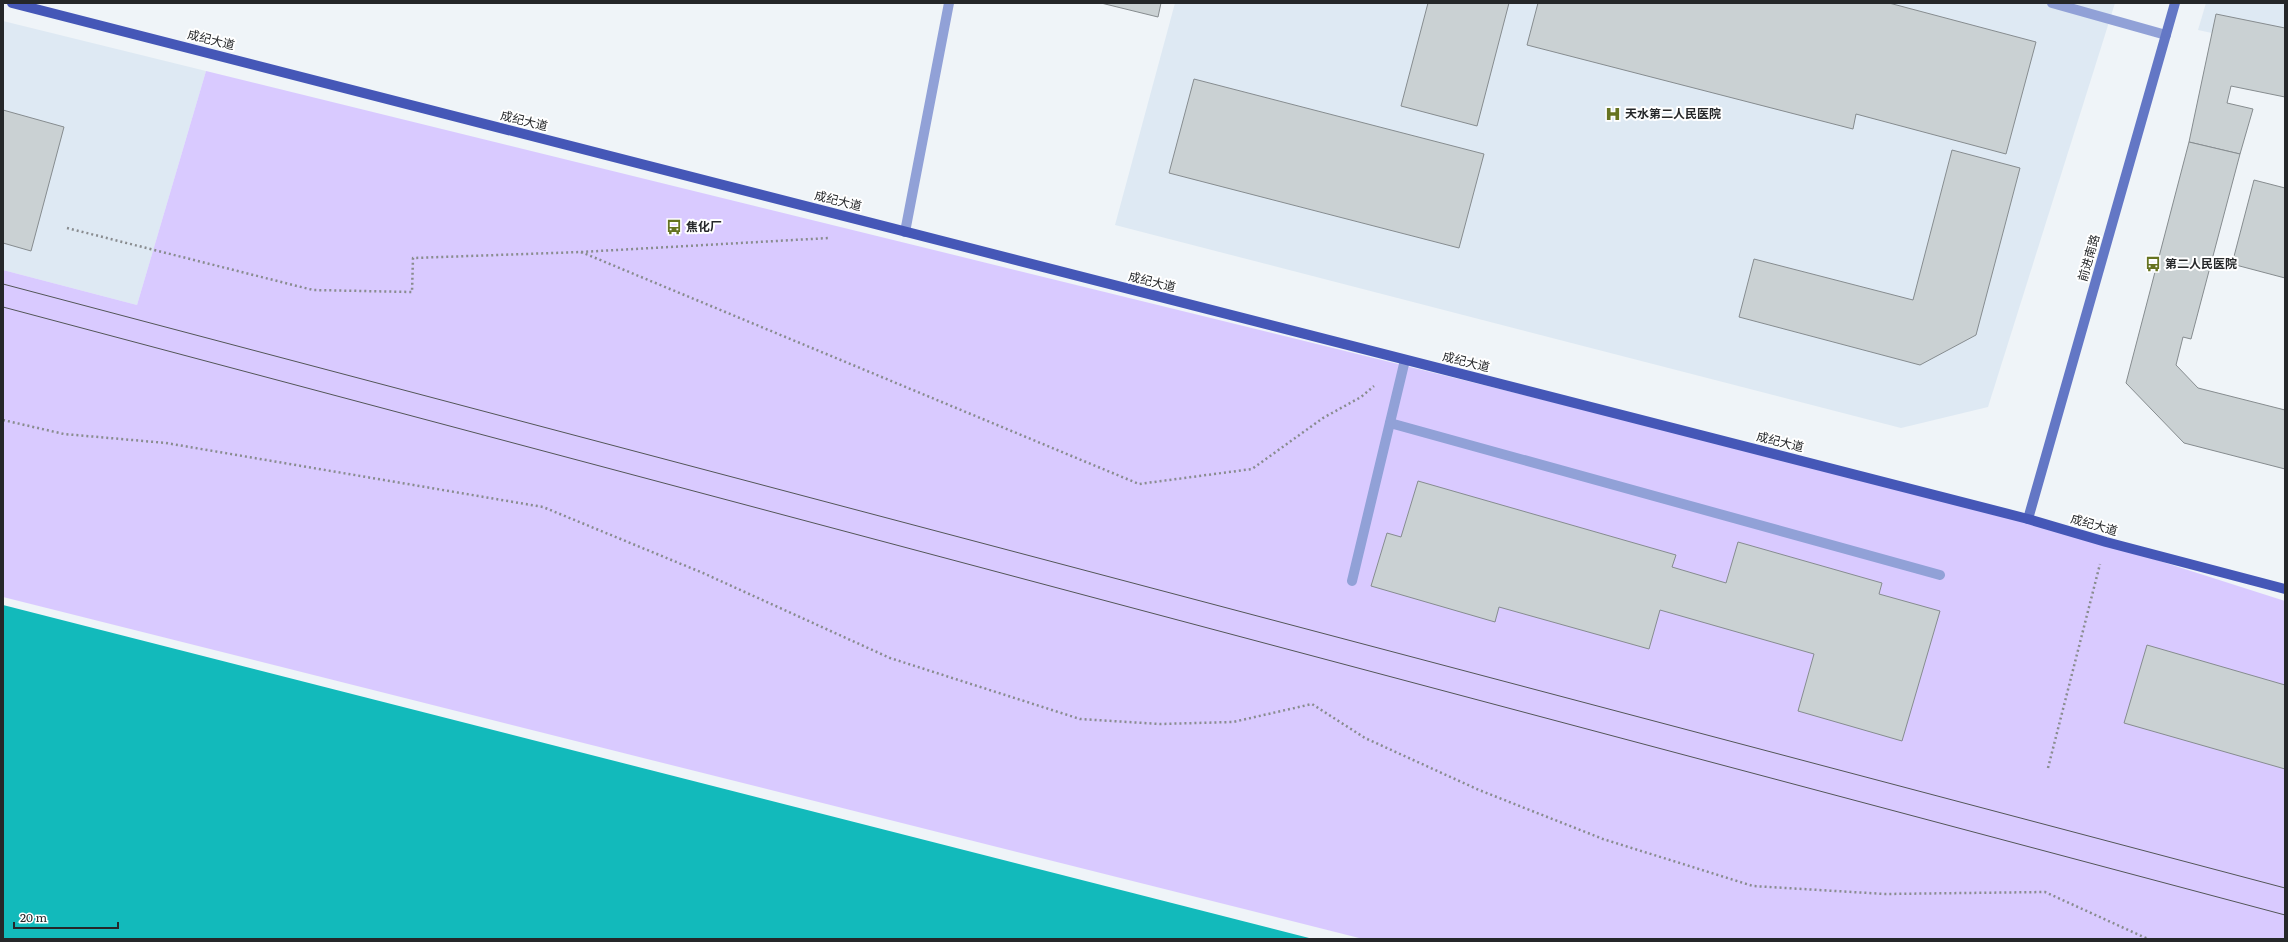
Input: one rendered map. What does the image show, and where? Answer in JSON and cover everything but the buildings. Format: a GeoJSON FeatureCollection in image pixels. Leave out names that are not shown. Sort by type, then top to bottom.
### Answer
{"type":"FeatureCollection","features":[{"type":"Feature","properties":{"kind":"main road","name":"成纪大道"},"geometry":{"type":"LineString","coordinates":[[12,3],[2028,519],[2106,542],[2285,589]]}},
{"type":"Feature","properties":{"kind":"main road","name":"前进南路"},"geometry":{"type":"LineString","coordinates":[[2028,519],[2175,3]]}},
{"type":"Feature","properties":{"kind":"street"},"geometry":{"type":"LineString","coordinates":[[905,232],[949,3]]}},
{"type":"Feature","properties":{"kind":"street"},"geometry":{"type":"LineString","coordinates":[[2052,3],[2166,35]]}},
{"type":"Feature","properties":{"kind":"street"},"geometry":{"type":"LineString","coordinates":[[1352,581],[1405,360]]}},
{"type":"Feature","properties":{"kind":"street"},"geometry":{"type":"LineString","coordinates":[[1390,424],[1940,575]]}},
{"type":"Feature","properties":{"kind":"path"},"geometry":{"type":"LineString","coordinates":[[67,228],[313,290],[412,292],[413,258],[581,252],[836,237]]}},
{"type":"Feature","properties":{"kind":"path"},"geometry":{"type":"LineString","coordinates":[[581,252],[1139,484],[1252,468],[1323,418],[1361,397],[1405,360]]}},
{"type":"Feature","properties":{"kind":"path"},"geometry":{"type":"LineString","coordinates":[[3,420],[64,434],[166,442],[543,507],[703,573],[890,658],[1080,719],[1160,724],[1233,722],[1312,704],[1365,738],[1479,790],[1603,839],[1753,886],[1885,894],[2045,892],[2148,939]]}},
{"type":"Feature","properties":{"kind":"path"},"geometry":{"type":"LineString","coordinates":[[2048,768],[2106,542]]}},
{"type":"Feature","properties":{"kind":"shaded area","name":"天水第二人民医院"},"geometry":{"type":"Polygon","coordinates":[[[1175,3],[2115,3],[1988,407],[1901,428],[1115,225],[1175,3]]]}},
{"type":"Feature","properties":{"kind":"shaded area"},"geometry":{"type":"Polygon","coordinates":[[[2206,3],[2285,3],[2285,49],[2198,30],[2206,3]]]}},
{"type":"Feature","properties":{"kind":"shaded area"},"geometry":{"type":"Polygon","coordinates":[[[3,21],[206,71],[137,305],[3,270],[3,21]]]}},
{"type":"Feature","properties":{"kind":"shaded area"},"geometry":{"type":"Polygon","coordinates":[[[206,71],[2028,519],[2285,601],[2285,939],[1363,939],[3,597],[3,270],[137,305],[206,71]]]}},
{"type":"Feature","properties":{"kind":"water"},"geometry":{"type":"Polygon","coordinates":[[[3,605],[1313,939],[3,939],[3,605]]]}},
{"type":"Feature","properties":{"kind":"tram line"},"geometry":{"type":"LineString","coordinates":[[3,284],[2285,888]]}},
{"type":"Feature","properties":{"kind":"tram line"},"geometry":{"type":"LineString","coordinates":[[3,307],[2285,915]]}},
{"type":"Feature","properties":{"kind":"place","name":"天水第二人民医院"},"geometry":{"type":"Point","coordinates":[1613,114]}},
{"type":"Feature","properties":{"kind":"place","name":"焦化厂"},"geometry":{"type":"Point","coordinates":[674,227]}},
{"type":"Feature","properties":{"kind":"place","name":"第二人民医院"},"geometry":{"type":"Point","coordinates":[2153,264]}}]}
